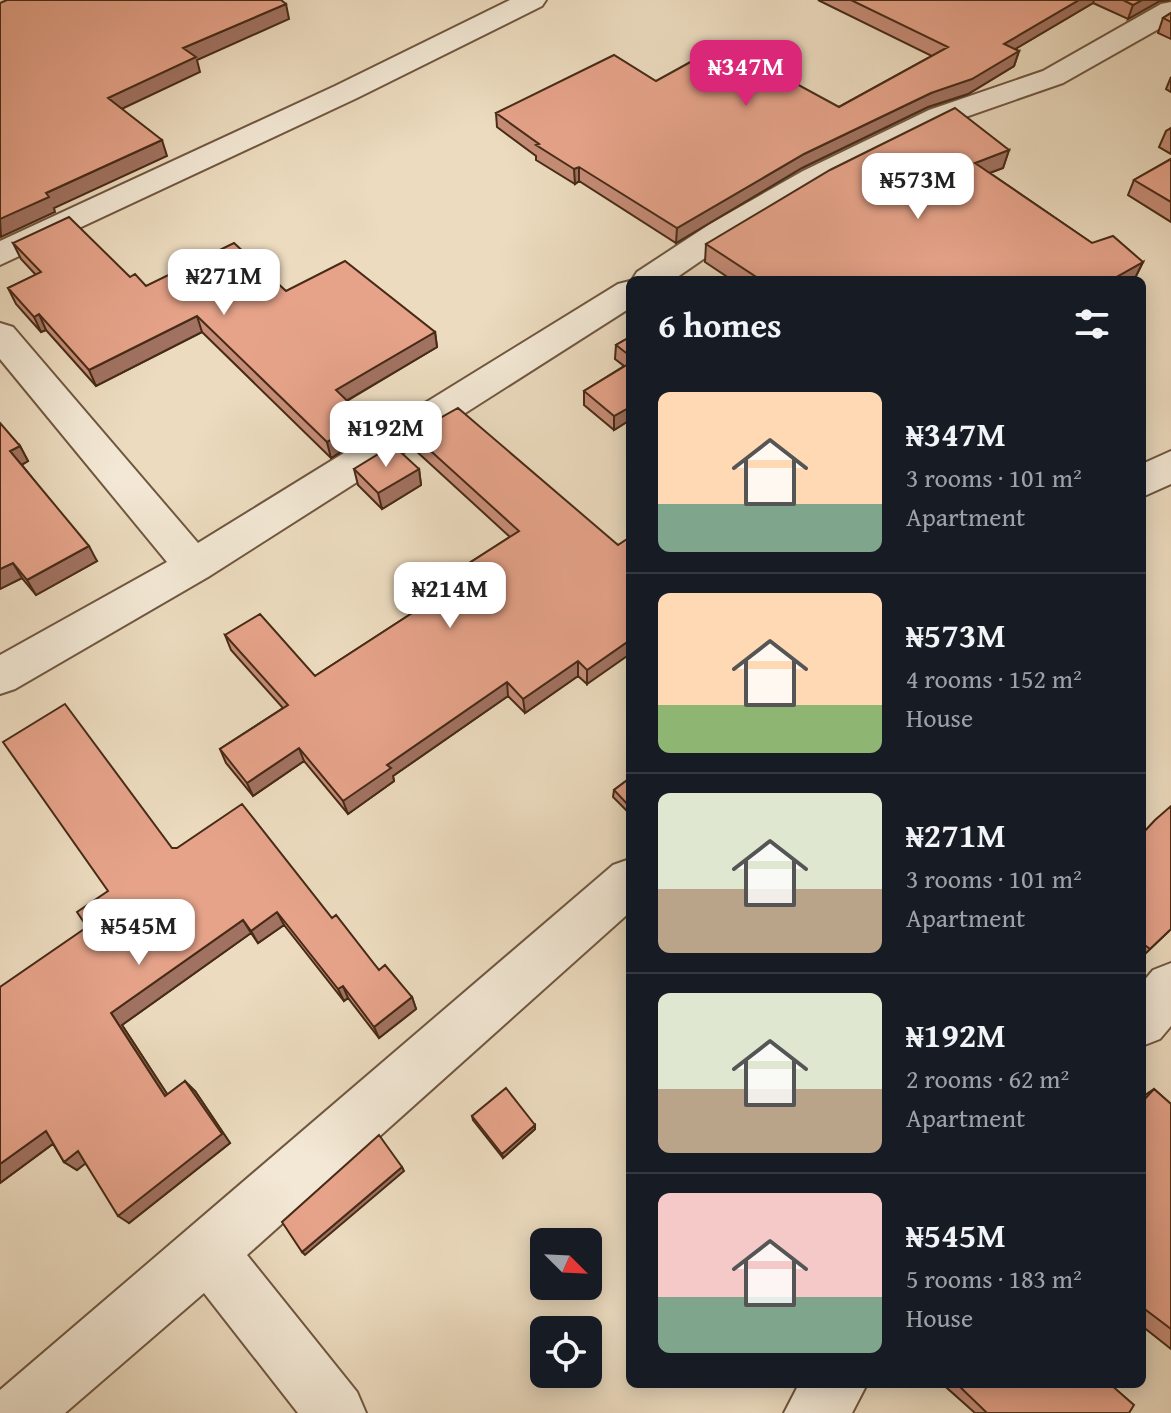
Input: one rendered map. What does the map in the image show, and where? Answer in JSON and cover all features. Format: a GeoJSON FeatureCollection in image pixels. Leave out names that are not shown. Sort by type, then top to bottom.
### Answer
{"type":"FeatureCollection","features":[{"type":"Feature","properties":{"kind":"street"},"geometry":{"type":"LineString","coordinates":[[0,254],[370,81],[532,0]]}},
{"type":"Feature","properties":{"kind":"street"},"geometry":{"type":"LineString","coordinates":[[659,276],[722,231],[814,178],[940,116],[1053,77],[1171,10]]}},
{"type":"Feature","properties":{"kind":"street"},"geometry":{"type":"LineString","coordinates":[[0,676],[194,566],[626,297]]}},
{"type":"Feature","properties":{"kind":"street"},"geometry":{"type":"LineString","coordinates":[[0,335],[194,566]]}},
{"type":"Feature","properties":{"kind":"street"},"geometry":{"type":"LineString","coordinates":[[1146,481],[1171,465]]}},
{"type":"Feature","properties":{"kind":"street"},"geometry":{"type":"LineString","coordinates":[[19,1413],[208,1252],[626,885]]}},
{"type":"Feature","properties":{"kind":"street"},"geometry":{"type":"LineString","coordinates":[[1146,1016],[1171,987]]}},
{"type":"Feature","properties":{"kind":"street"},"geometry":{"type":"LineString","coordinates":[[208,1252],[336,1413]]}},
{"type":"Feature","properties":{"kind":"street"},"geometry":{"type":"LineString","coordinates":[[814,1413],[834,1388]]}},
{"type":"Feature","properties":{"kind":"building"},"geometry":{"type":"Polygon","coordinates":[[[7,0],[281,0],[286,4],[183,48],[196,57],[108,98],[162,140],[46,193],[49,197],[0,219],[0,3],[7,0]]]}},
{"type":"Feature","properties":{"kind":"building"},"geometry":{"type":"Polygon","coordinates":[[[851,0],[1079,0],[1004,44],[1019,51],[972,79],[931,93],[804,154],[677,228],[579,167],[574,169],[536,145],[539,144],[496,113],[614,55],[656,81],[723,44],[839,107],[948,47],[851,0]]]}},
{"type":"Feature","properties":{"kind":"building"},"geometry":{"type":"Polygon","coordinates":[[[1123,0],[1142,0],[1133,5],[1123,0]]]}},
{"type":"Feature","properties":{"kind":"building"},"geometry":{"type":"Polygon","coordinates":[[[955,108],[1009,150],[975,163],[1092,243],[1113,236],[1143,262],[1118,276],[755,276],[706,244],[830,170],[955,108]]]}},
{"type":"Feature","properties":{"kind":"building"},"geometry":{"type":"Polygon","coordinates":[[[1171,159],[1171,202],[1134,180],[1171,159]]]}},
{"type":"Feature","properties":{"kind":"building"},"geometry":{"type":"Polygon","coordinates":[[[69,217],[130,277],[135,274],[146,286],[234,243],[286,291],[345,261],[435,332],[336,390],[366,419],[327,442],[197,316],[89,370],[39,314],[34,317],[8,288],[41,272],[13,243],[69,217]]]}},
{"type":"Feature","properties":{"kind":"building"},"geometry":{"type":"Polygon","coordinates":[[[626,339],[626,353],[616,345],[626,339]]]}},
{"type":"Feature","properties":{"kind":"building"},"geometry":{"type":"Polygon","coordinates":[[[626,365],[626,409],[614,416],[584,391],[626,365]]]}},
{"type":"Feature","properties":{"kind":"building"},"geometry":{"type":"Polygon","coordinates":[[[458,408],[618,545],[626,540],[626,643],[587,670],[578,661],[523,699],[507,682],[387,765],[391,768],[343,801],[299,748],[247,783],[220,749],[288,705],[225,635],[260,614],[315,676],[429,602],[421,594],[519,531],[412,434],[458,408]]]}},
{"type":"Feature","properties":{"kind":"building"},"geometry":{"type":"Polygon","coordinates":[[[0,423],[20,446],[10,451],[89,546],[27,580],[13,563],[0,569],[0,423]]]}},
{"type":"Feature","properties":{"kind":"building"},"geometry":{"type":"Polygon","coordinates":[[[393,445],[419,469],[378,493],[354,469],[393,445]]]}},
{"type":"Feature","properties":{"kind":"building"},"geometry":{"type":"Polygon","coordinates":[[[65,704],[172,848],[177,848],[242,804],[332,918],[336,915],[379,970],[385,965],[412,997],[374,1027],[343,986],[338,989],[277,912],[251,931],[243,920],[111,1013],[165,1096],[185,1081],[222,1134],[118,1216],[78,1151],[64,1162],[46,1131],[0,1164],[0,987],[87,927],[77,912],[108,891],[3,742],[65,704]]]}},
{"type":"Feature","properties":{"kind":"building"},"geometry":{"type":"Polygon","coordinates":[[[626,781],[626,803],[614,790],[626,781]]]}},
{"type":"Feature","properties":{"kind":"building"},"geometry":{"type":"Polygon","coordinates":[[[1171,806],[1171,929],[1150,949],[1146,946],[1146,830],[1171,806]]]}},
{"type":"Feature","properties":{"kind":"building"},"geometry":{"type":"Polygon","coordinates":[[[506,1088],[535,1125],[502,1154],[472,1116],[506,1088]]]}},
{"type":"Feature","properties":{"kind":"building"},"geometry":{"type":"Polygon","coordinates":[[[1154,1089],[1171,1104],[1171,1329],[1146,1310],[1146,1098],[1154,1089]]]}},
{"type":"Feature","properties":{"kind":"building"},"geometry":{"type":"Polygon","coordinates":[[[379,1135],[402,1167],[302,1252],[282,1222],[379,1135]]]}},
{"type":"Feature","properties":{"kind":"building"},"geometry":{"type":"Polygon","coordinates":[[[961,1388],[1115,1388],[1134,1405],[1129,1413],[987,1413],[961,1388]]]}}]}
